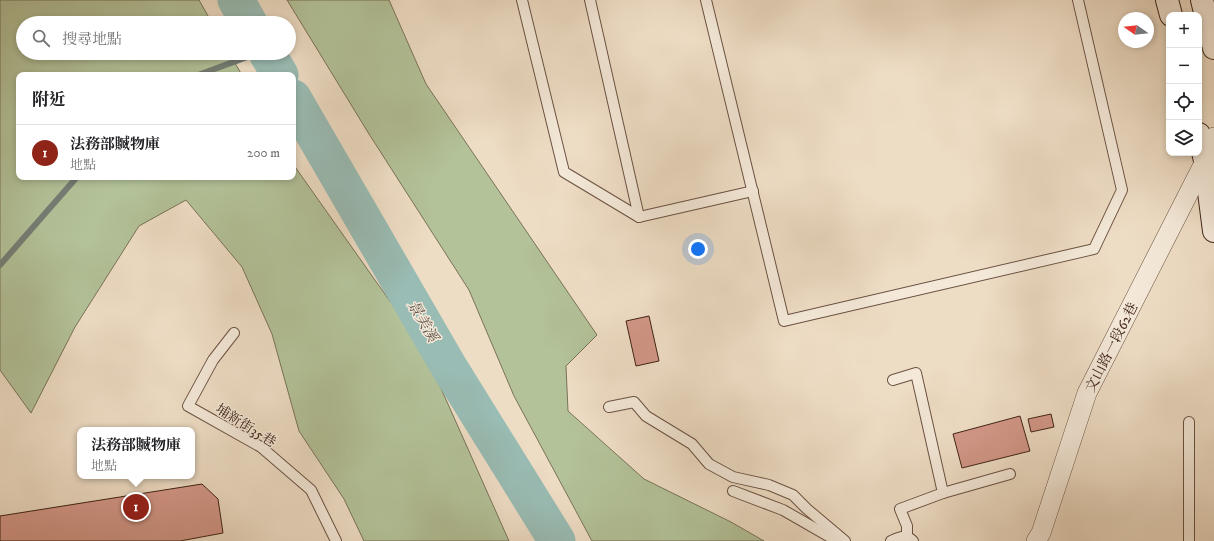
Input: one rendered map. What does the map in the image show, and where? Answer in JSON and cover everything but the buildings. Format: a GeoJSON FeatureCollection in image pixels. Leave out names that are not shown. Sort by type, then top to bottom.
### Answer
{"type":"FeatureCollection","features":[{"type":"Feature","properties":{"kind":"main road"},"geometry":{"type":"LineString","coordinates":[[1167,0],[1170,12]]}},
{"type":"Feature","properties":{"kind":"main road"},"geometry":{"type":"LineString","coordinates":[[1202,0],[1214,48]]}},
{"type":"Feature","properties":{"kind":"main road"},"geometry":{"type":"LineString","coordinates":[[1202,148],[1214,232]]}},
{"type":"Feature","properties":{"kind":"street","name":"文山路一段62巷"},"geometry":{"type":"LineString","coordinates":[[1036,541],[1041,533],[1087,393],[1205,161],[1214,136]]}},
{"type":"Feature","properties":{"kind":"lane"},"geometry":{"type":"LineString","coordinates":[[522,0],[564,172],[639,218],[753,190]]}},
{"type":"Feature","properties":{"kind":"lane"},"geometry":{"type":"LineString","coordinates":[[590,0],[639,218]]}},
{"type":"Feature","properties":{"kind":"lane"},"geometry":{"type":"LineString","coordinates":[[706,0],[784,321],[1094,249],[1122,190],[1078,0]]}},
{"type":"Feature","properties":{"kind":"lane","name":"埔新街35巷"},"geometry":{"type":"LineString","coordinates":[[234,333],[213,360],[188,406],[261,447],[311,490],[336,541]]}},
{"type":"Feature","properties":{"kind":"lane"},"geometry":{"type":"LineString","coordinates":[[893,380],[916,373],[943,493]]}},
{"type":"Feature","properties":{"kind":"lane"},"geometry":{"type":"LineString","coordinates":[[609,407],[634,402],[646,416],[692,444],[709,464],[733,477],[769,485],[793,495],[807,509],[845,541]]}},
{"type":"Feature","properties":{"kind":"lane"},"geometry":{"type":"LineString","coordinates":[[1189,422],[1189,541]]}},
{"type":"Feature","properties":{"kind":"lane"},"geometry":{"type":"LineString","coordinates":[[910,539],[907,526],[900,509],[943,493],[1010,474]]}},
{"type":"Feature","properties":{"kind":"lane"},"geometry":{"type":"LineString","coordinates":[[732,491],[783,510],[837,541]]}},
{"type":"Feature","properties":{"kind":"lane"},"geometry":{"type":"LineString","coordinates":[[891,541],[901,536],[910,539]]}},
{"type":"Feature","properties":{"kind":"green space"},"geometry":{"type":"Polygon","coordinates":[[[0,0],[199,0],[208,16],[16,16],[16,60],[233,60],[240,72],[16,72],[16,180],[296,180],[296,168],[423,348],[509,541],[364,541],[344,499],[299,431],[272,334],[242,267],[186,200],[139,226],[75,327],[31,413],[0,370],[0,0]]]}},
{"type":"Feature","properties":{"kind":"green space"},"geometry":{"type":"Polygon","coordinates":[[[287,0],[389,0],[426,84],[597,335],[566,366],[568,411],[644,479],[731,522],[764,541],[592,541],[514,396],[469,290],[369,134],[287,0]]]}},
{"type":"Feature","properties":{"kind":"waterway","name":"景美溪"},"geometry":{"type":"LineString","coordinates":[[236,0],[245,16]]}},
{"type":"Feature","properties":{"kind":"waterway"},"geometry":{"type":"LineString","coordinates":[[206,72],[239,60]]}},
{"type":"Feature","properties":{"kind":"waterway","name":"景美溪"},"geometry":{"type":"LineString","coordinates":[[271,60],[278,72]]}},
{"type":"Feature","properties":{"kind":"waterway","name":"景美溪"},"geometry":{"type":"LineString","coordinates":[[296,103],[449,367],[557,541]]}},
{"type":"Feature","properties":{"kind":"waterway"},"geometry":{"type":"LineString","coordinates":[[0,265],[74,180]]}},
{"type":"Feature","properties":{"kind":"place","name":"法務部贓物庫"},"geometry":{"type":"Point","coordinates":[136,507]}}]}
